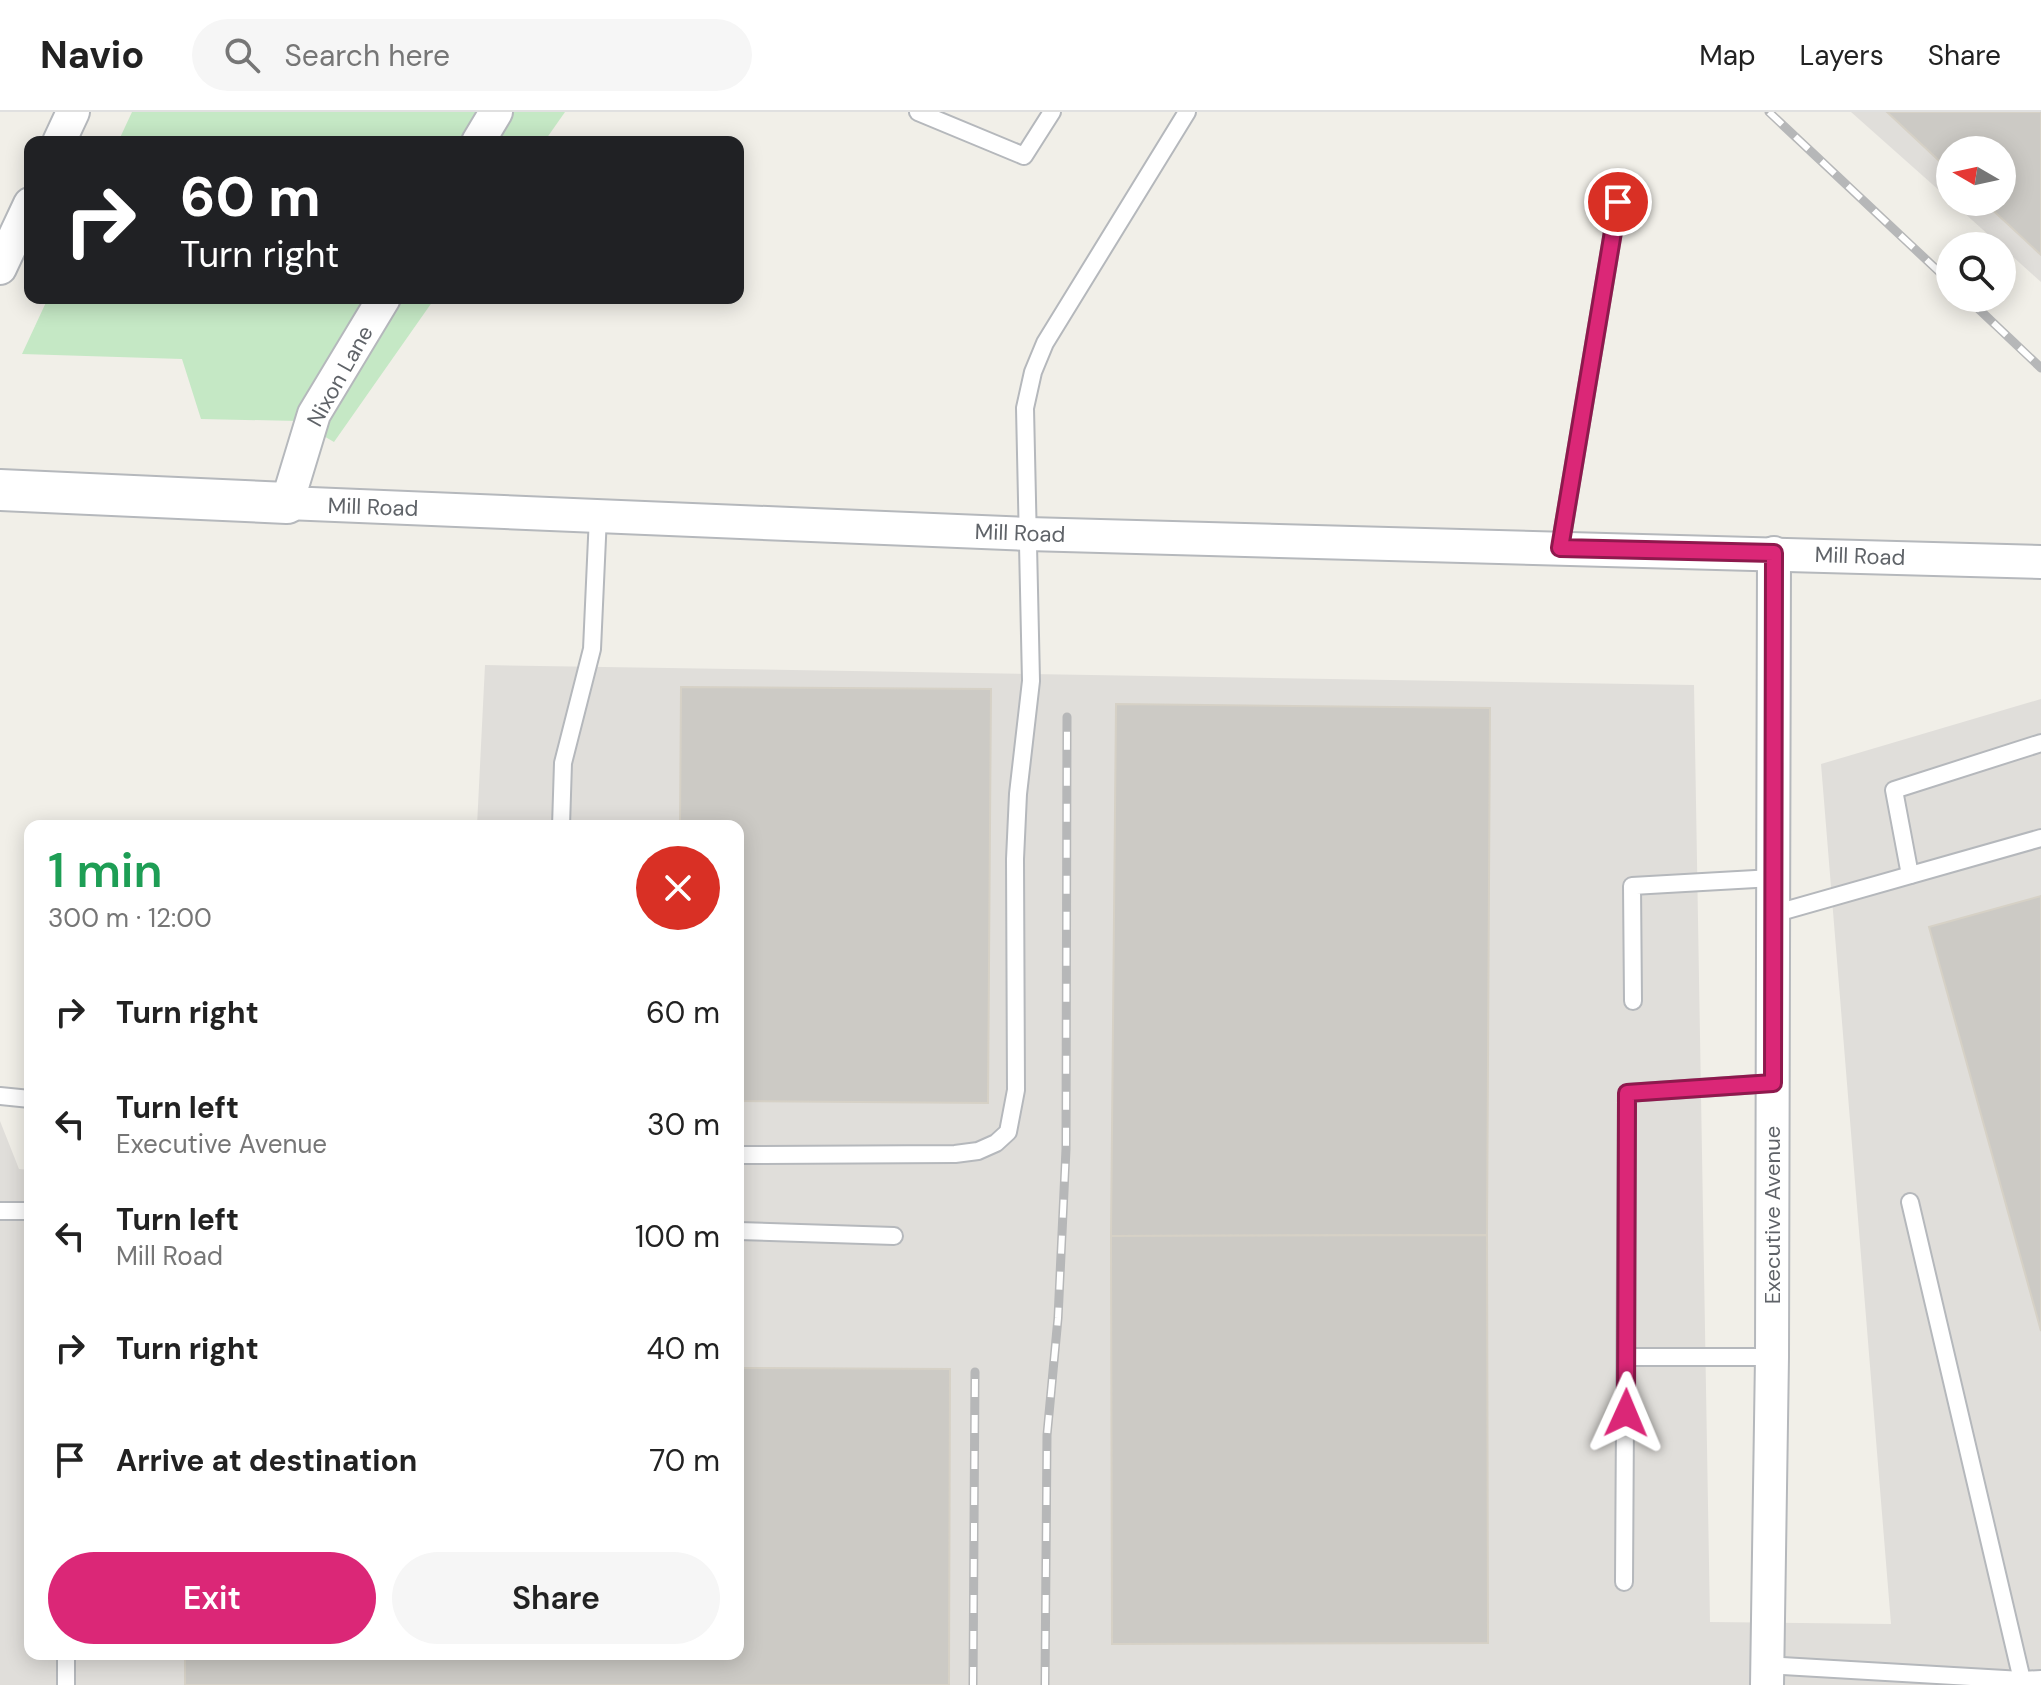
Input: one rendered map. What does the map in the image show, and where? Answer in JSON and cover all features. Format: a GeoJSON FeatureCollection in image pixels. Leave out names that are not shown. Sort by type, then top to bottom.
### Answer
{"type":"FeatureCollection","features":[{"type":"Feature","properties":{"kind":"street"},"geometry":{"type":"LineString","coordinates":[[62,136],[73,112]]}},
{"type":"Feature","properties":{"kind":"street"},"geometry":{"type":"LineString","coordinates":[[482,136],[496,112]]}},
{"type":"Feature","properties":{"kind":"street"},"geometry":{"type":"LineString","coordinates":[[0,268],[24,217]]}},
{"type":"Feature","properties":{"kind":"street","name":"Nixon Lane"},"geometry":{"type":"LineString","coordinates":[[287,503],[314,414],[380,304]]}},
{"type":"Feature","properties":{"kind":"street","name":"Mill Road"},"geometry":{"type":"LineString","coordinates":[[0,490],[1028,534],[2041,562]]}},
{"type":"Feature","properties":{"kind":"street","name":"Executive Avenue"},"geometry":{"type":"LineString","coordinates":[[1767,1675],[1772,1357],[1774,553]]}},
{"type":"Feature","properties":{"kind":"lane"},"geometry":{"type":"LineString","coordinates":[[918,112],[1024,156],[1052,112]]}},
{"type":"Feature","properties":{"kind":"lane"},"geometry":{"type":"LineString","coordinates":[[744,1155],[955,1154],[978,1151],[996,1143],[1008,1132],[1016,1090],[1013,897],[1016,834],[1031,681],[1025,408],[1033,372],[1045,343],[1187,112]]}},
{"type":"Feature","properties":{"kind":"lane"},"geometry":{"type":"LineString","coordinates":[[1560,548],[1618,202]]}},
{"type":"Feature","properties":{"kind":"lane"},"geometry":{"type":"LineString","coordinates":[[561,820],[563,763],[592,649],[598,516]]}},
{"type":"Feature","properties":{"kind":"lane"},"geometry":{"type":"LineString","coordinates":[[1910,875],[1894,790],[2041,743]]}},
{"type":"Feature","properties":{"kind":"lane"},"geometry":{"type":"LineString","coordinates":[[1773,914],[2041,838]]}},
{"type":"Feature","properties":{"kind":"lane"},"geometry":{"type":"LineString","coordinates":[[1633,1001],[1632,886],[1773,878]]}},
{"type":"Feature","properties":{"kind":"lane"},"geometry":{"type":"LineString","coordinates":[[1624,1582],[1627,1093],[1773,1083]]}},
{"type":"Feature","properties":{"kind":"lane"},"geometry":{"type":"LineString","coordinates":[[0,1096],[24,1098]]}},
{"type":"Feature","properties":{"kind":"lane"},"geometry":{"type":"LineString","coordinates":[[1910,1202],[2022,1680]]}},
{"type":"Feature","properties":{"kind":"lane"},"geometry":{"type":"LineString","coordinates":[[0,1211],[24,1211]]}},
{"type":"Feature","properties":{"kind":"lane"},"geometry":{"type":"LineString","coordinates":[[744,1231],[894,1236]]}},
{"type":"Feature","properties":{"kind":"lane"},"geometry":{"type":"LineString","coordinates":[[1627,1357],[1772,1357]]}},
{"type":"Feature","properties":{"kind":"lane"},"geometry":{"type":"LineString","coordinates":[[66,1660],[66,1685]]}},
{"type":"Feature","properties":{"kind":"lane"},"geometry":{"type":"LineString","coordinates":[[1767,1675],[2041,1679]]}},
{"type":"Feature","properties":{"kind":"shaded area"},"geometry":{"type":"Polygon","coordinates":[[[1851,112],[2041,112],[2041,282],[2016,260],[2016,232],[1985,232],[1968,216],[2016,216],[2016,136],[1936,136],[1936,188],[1851,112]]]}},
{"type":"Feature","properties":{"kind":"shaded area"},"geometry":{"type":"Polygon","coordinates":[[[485,665],[1694,685],[1710,1622],[1891,1624],[1821,764],[2041,699],[2041,1685],[0,1685],[0,1121],[19,1169],[24,1169],[24,1660],[744,1660],[744,820],[477,820],[485,665]]]}},
{"type":"Feature","properties":{"kind":"green space"},"geometry":{"type":"Polygon","coordinates":[[[132,112],[565,112],[548,136],[121,136],[132,112]]]}},
{"type":"Feature","properties":{"kind":"green space"},"geometry":{"type":"Polygon","coordinates":[[[45,304],[431,304],[334,442],[298,421],[201,419],[182,359],[22,354],[45,304]]]}},
{"type":"Feature","properties":{"kind":"building"},"geometry":{"type":"Polygon","coordinates":[[[1887,112],[2041,112],[2041,255],[1999,216],[2016,216],[2016,136],[1936,136],[1936,158],[1887,112]]]}},
{"type":"Feature","properties":{"kind":"building"},"geometry":{"type":"Polygon","coordinates":[[[681,687],[991,689],[988,1103],[744,1101],[744,820],[680,820],[681,687]]]}},
{"type":"Feature","properties":{"kind":"building"},"geometry":{"type":"Polygon","coordinates":[[[1116,704],[1490,708],[1487,1235],[1111,1236],[1116,704]]]}},
{"type":"Feature","properties":{"kind":"building"},"geometry":{"type":"Polygon","coordinates":[[[2041,896],[2041,1331],[1929,927],[2041,896]]]}},
{"type":"Feature","properties":{"kind":"building"},"geometry":{"type":"Polygon","coordinates":[[[1487,1235],[1488,1643],[1112,1644],[1111,1236],[1487,1235]]]}},
{"type":"Feature","properties":{"kind":"building"},"geometry":{"type":"Polygon","coordinates":[[[744,1368],[950,1369],[949,1685],[185,1685],[185,1660],[744,1660],[744,1368]]]}},
{"type":"Feature","properties":{"kind":"railway"},"geometry":{"type":"LineString","coordinates":[[1769,112],[1936,269]]}},
{"type":"Feature","properties":{"kind":"railway"},"geometry":{"type":"LineString","coordinates":[[1982,312],[2041,368]]}},
{"type":"Feature","properties":{"kind":"railway"},"geometry":{"type":"LineString","coordinates":[[1045,1685],[1047,1435],[1058,1318],[1066,1149],[1067,717]]}},
{"type":"Feature","properties":{"kind":"railway"},"geometry":{"type":"LineString","coordinates":[[973,1685],[975,1372]]}},
{"type":"Feature","properties":{"kind":"route"},"geometry":{"type":"LineString","coordinates":[[1618,202],[1560,548],[1774,553],[1773,1083],[1627,1093],[1626,1413]]}}]}
